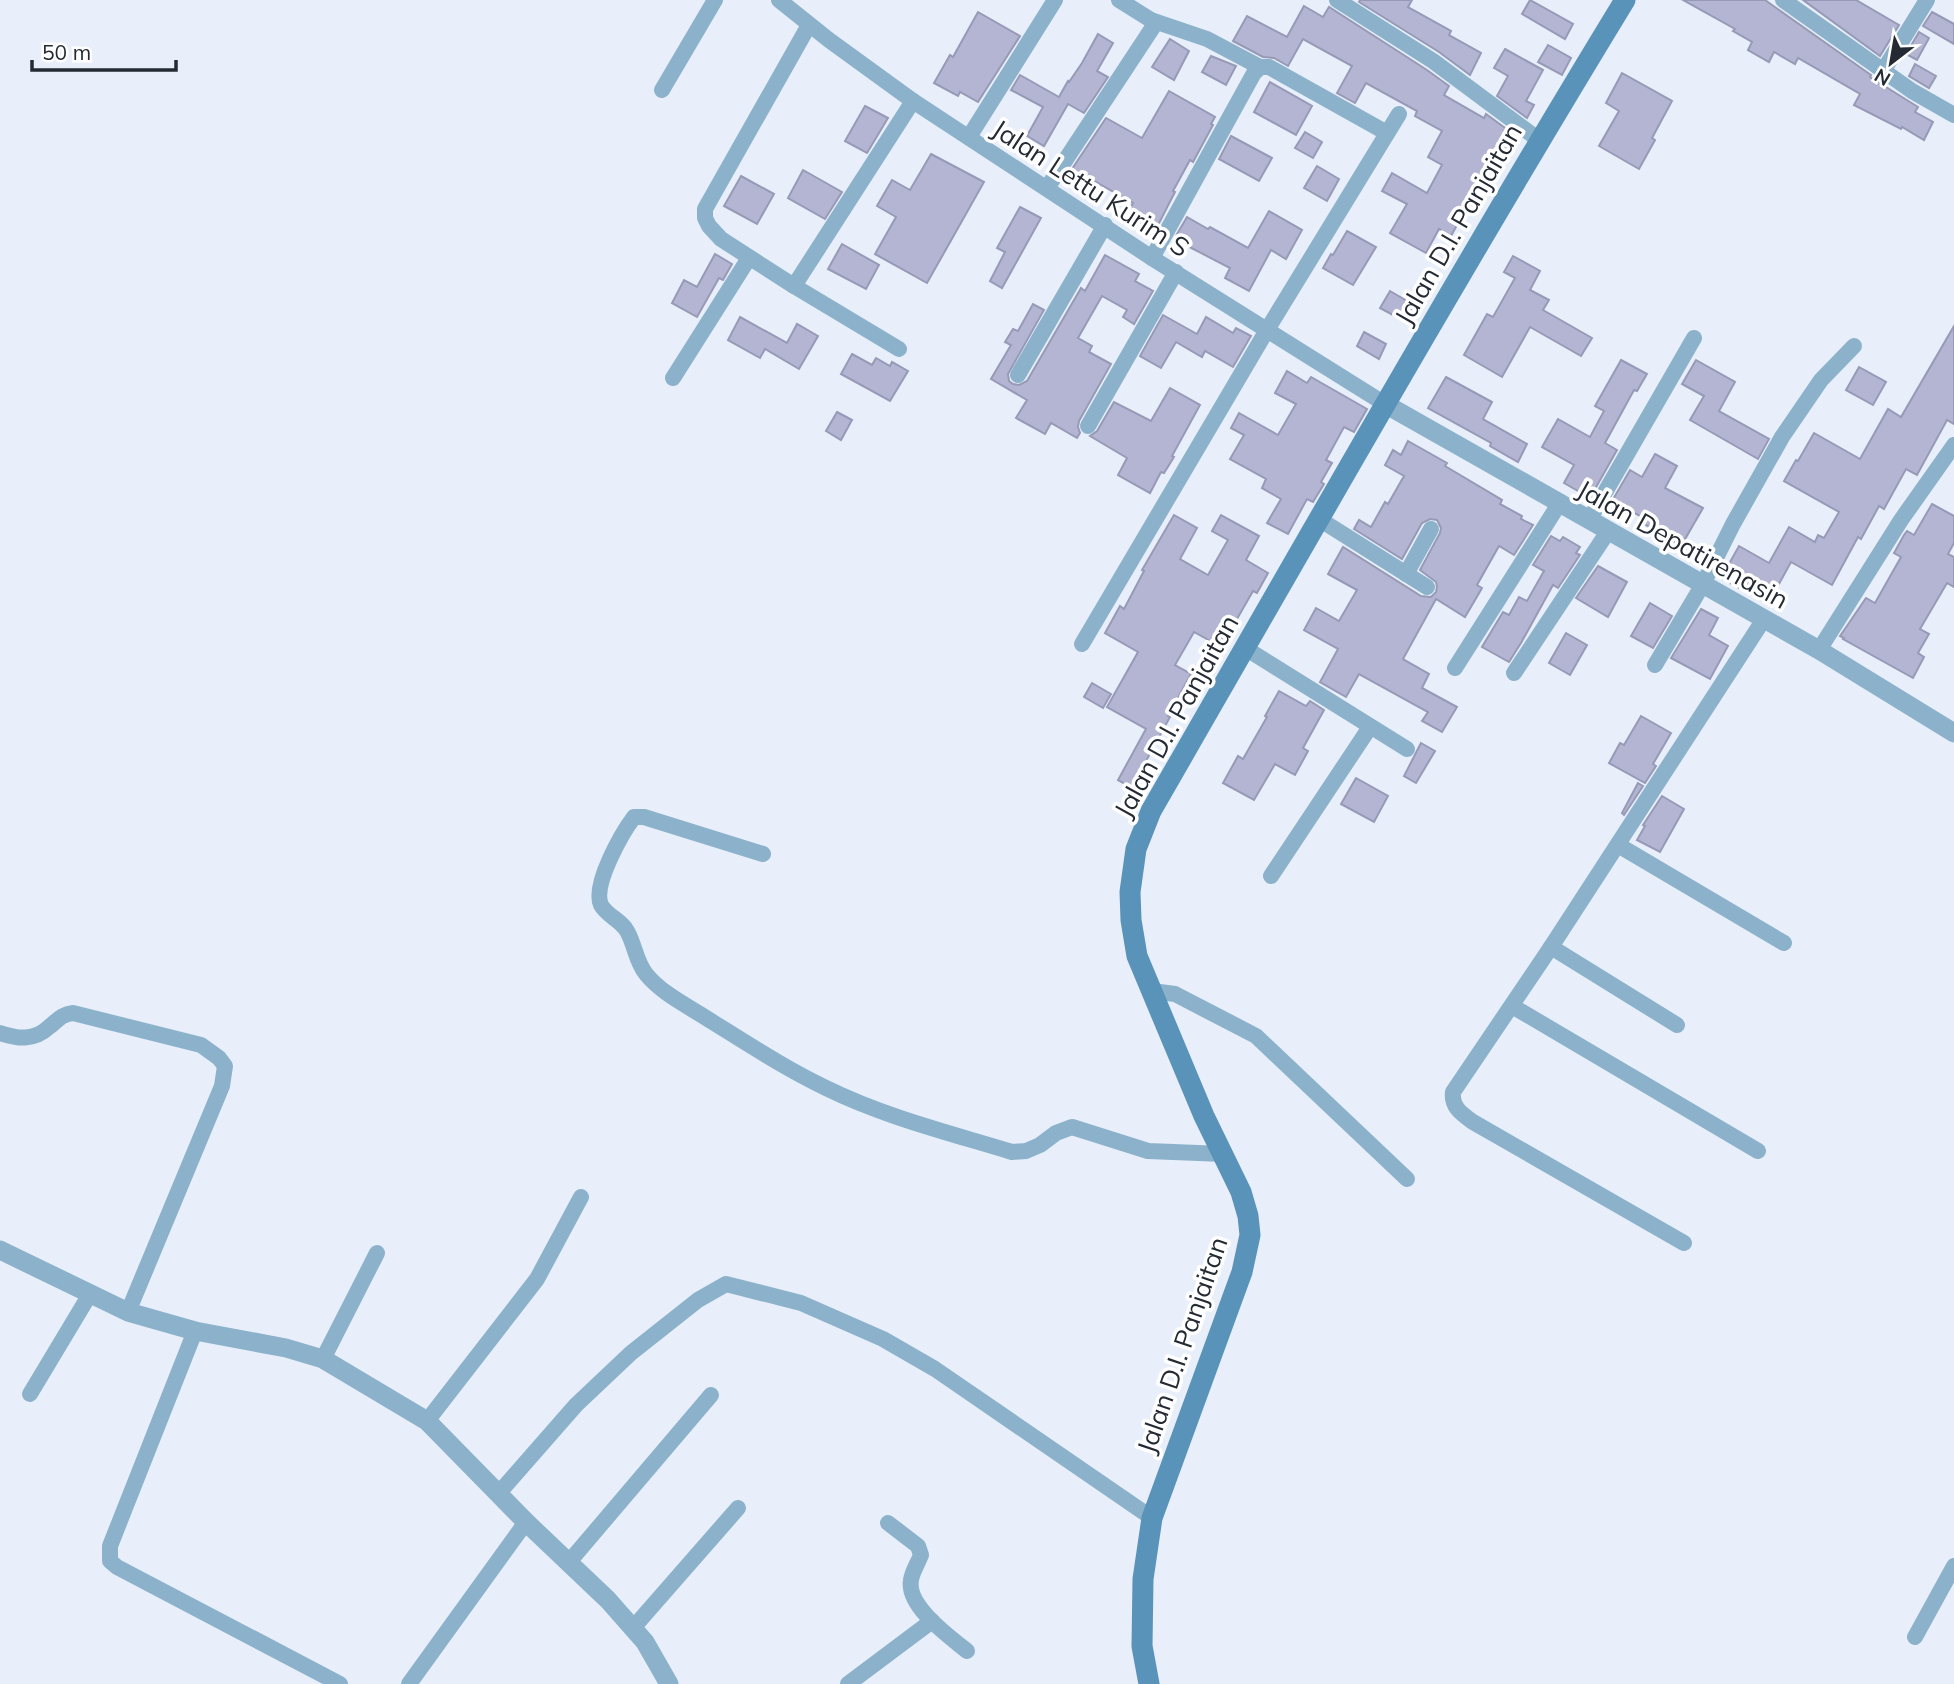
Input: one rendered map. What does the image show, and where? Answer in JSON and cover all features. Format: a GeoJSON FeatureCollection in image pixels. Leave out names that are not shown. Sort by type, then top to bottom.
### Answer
{"type":"FeatureCollection","features":[{"type":"Feature","properties":{"kind":"main road","name":"Jalan D.I. Panjaitan"},"geometry":{"type":"LineString","coordinates":[[1149,1684],[1142,1633],[1143,1579],[1152,1518],[1242,1272],[1250,1235],[1241,1192],[1205,1116],[1138,956],[1131,920],[1130,892],[1136,849],[1151,811],[1385,404],[1539,140],[1625,0]]}},
{"type":"Feature","properties":{"kind":"street"},"geometry":{"type":"LineString","coordinates":[[662,90],[715,0]]}},
{"type":"Feature","properties":{"kind":"street","name":"Jalan Lettu Kurim S"},"geometry":{"type":"LineString","coordinates":[[779,0],[913,101],[1152,258],[1385,404]]}},
{"type":"Feature","properties":{"kind":"street"},"geometry":{"type":"LineString","coordinates":[[969,137],[1055,0]]}},
{"type":"Feature","properties":{"kind":"street"},"geometry":{"type":"LineString","coordinates":[[1119,0],[1151,20],[1207,39],[1260,67],[1269,67],[1387,133]]}},
{"type":"Feature","properties":{"kind":"street"},"geometry":{"type":"LineString","coordinates":[[1337,0],[1433,61],[1539,140]]}},
{"type":"Feature","properties":{"kind":"street"},"geometry":{"type":"LineString","coordinates":[[1783,0],[1883,71],[1954,115]]}},
{"type":"Feature","properties":{"kind":"street"},"geometry":{"type":"LineString","coordinates":[[1883,71],[1927,0]]}},
{"type":"Feature","properties":{"kind":"street"},"geometry":{"type":"LineString","coordinates":[[1047,188],[1153,27],[1151,20]]}},
{"type":"Feature","properties":{"kind":"street"},"geometry":{"type":"LineString","coordinates":[[809,24],[705,209],[705,218],[721,239],[749,258],[899,349]]}},
{"type":"Feature","properties":{"kind":"street"},"geometry":{"type":"LineString","coordinates":[[1152,258],[1254,73],[1260,67]]}},
{"type":"Feature","properties":{"kind":"street"},"geometry":{"type":"LineString","coordinates":[[794,286],[913,101]]}},
{"type":"Feature","properties":{"kind":"street"},"geometry":{"type":"LineString","coordinates":[[1082,644],[1267,330],[1399,114]]}},
{"type":"Feature","properties":{"kind":"street"},"geometry":{"type":"LineString","coordinates":[[1018,375],[1105,225]]}},
{"type":"Feature","properties":{"kind":"street"},"geometry":{"type":"LineString","coordinates":[[673,378],[749,258]]}},
{"type":"Feature","properties":{"kind":"street"},"geometry":{"type":"LineString","coordinates":[[1088,426],[1175,272]]}},
{"type":"Feature","properties":{"kind":"street"},"geometry":{"type":"LineString","coordinates":[[1589,520],[1693,338]]}},
{"type":"Feature","properties":{"kind":"street"},"geometry":{"type":"LineString","coordinates":[[1655,665],[1703,583],[1782,436],[1821,380],[1854,346]]}},
{"type":"Feature","properties":{"kind":"street","name":"Jalan Depatirenasin"},"geometry":{"type":"LineString","coordinates":[[1385,404],[1559,505],[1703,583],[1952,728]]}},
{"type":"Feature","properties":{"kind":"street"},"geometry":{"type":"LineString","coordinates":[[1819,650],[1901,520],[1954,445]]}},
{"type":"Feature","properties":{"kind":"street"},"geometry":{"type":"LineString","coordinates":[[1455,668],[1559,505]]}},
{"type":"Feature","properties":{"kind":"street"},"geometry":{"type":"LineString","coordinates":[[1319,519],[1427,587]]}},
{"type":"Feature","properties":{"kind":"street"},"geometry":{"type":"LineString","coordinates":[[1406,574],[1431,529]]}},
{"type":"Feature","properties":{"kind":"street"},"geometry":{"type":"LineString","coordinates":[[1514,673],[1609,530]]}},
{"type":"Feature","properties":{"kind":"street"},"geometry":{"type":"LineString","coordinates":[[1684,1243],[1473,1122],[1458,1110],[1452,1100],[1453,1092],[1551,947],[1764,619]]}},
{"type":"Feature","properties":{"kind":"street"},"geometry":{"type":"LineString","coordinates":[[1245,648],[1407,749]]}},
{"type":"Feature","properties":{"kind":"street"},"geometry":{"type":"LineString","coordinates":[[1271,876],[1370,727]]}},
{"type":"Feature","properties":{"kind":"street"},"geometry":{"type":"LineString","coordinates":[[763,854],[645,817],[634,817],[623,832],[603,878],[599,893],[600,903],[608,915],[626,928],[639,964],[658,986],[763,1053],[826,1088],[880,1111],[1013,1152],[1026,1151],[1072,1127],[1148,1151],[1223,1154]]}},
{"type":"Feature","properties":{"kind":"street"},"geometry":{"type":"LineString","coordinates":[[1618,845],[1784,943]]}},
{"type":"Feature","properties":{"kind":"street"},"geometry":{"type":"LineString","coordinates":[[1551,947],[1677,1025]]}},
{"type":"Feature","properties":{"kind":"street"},"geometry":{"type":"LineString","coordinates":[[1152,991],[1175,994],[1256,1035],[1407,1179]]}},
{"type":"Feature","properties":{"kind":"street"},"geometry":{"type":"LineString","coordinates":[[1512,1006],[1758,1151]]}},
{"type":"Feature","properties":{"kind":"street"},"geometry":{"type":"LineString","coordinates":[[0,1033],[18,1038],[32,1037],[47,1030],[64,1014],[73,1013],[201,1045],[225,1066],[222,1086],[128,1312]]}},
{"type":"Feature","properties":{"kind":"street"},"geometry":{"type":"LineString","coordinates":[[427,1421],[537,1279],[581,1197]]}},
{"type":"Feature","properties":{"kind":"street"},"geometry":{"type":"LineString","coordinates":[[0,1250],[128,1312],[195,1331],[323,1359],[427,1421],[633,1628],[645,1642],[669,1684]]}},
{"type":"Feature","properties":{"kind":"street"},"geometry":{"type":"LineString","coordinates":[[323,1359],[377,1253]]}},
{"type":"Feature","properties":{"kind":"street"},"geometry":{"type":"LineString","coordinates":[[498,1494],[576,1405],[631,1353],[698,1300],[726,1284],[801,1303],[883,1339],[935,1369],[1152,1518]]}},
{"type":"Feature","properties":{"kind":"street"},"geometry":{"type":"LineString","coordinates":[[30,1394],[90,1294]]}},
{"type":"Feature","properties":{"kind":"street"},"geometry":{"type":"LineString","coordinates":[[195,1331],[110,1546],[110,1561],[340,1684]]}},
{"type":"Feature","properties":{"kind":"street"},"geometry":{"type":"LineString","coordinates":[[569,1562],[711,1395]]}},
{"type":"Feature","properties":{"kind":"street"},"geometry":{"type":"LineString","coordinates":[[633,1628],[738,1508]]}},
{"type":"Feature","properties":{"kind":"street"},"geometry":{"type":"LineString","coordinates":[[409,1684],[526,1522]]}},
{"type":"Feature","properties":{"kind":"street"},"geometry":{"type":"LineString","coordinates":[[888,1523],[918,1546],[921,1555],[910,1582],[913,1597],[932,1621],[967,1651]]}},
{"type":"Feature","properties":{"kind":"street"},"geometry":{"type":"LineString","coordinates":[[1915,1637],[1954,1566]]}},
{"type":"Feature","properties":{"kind":"street"},"geometry":{"type":"LineString","coordinates":[[848,1684],[932,1621]]}},
{"type":"Feature","properties":{"kind":"building"},"geometry":{"type":"Polygon","coordinates":[[[1412,0],[1408,7],[1451,31],[1449,35],[1481,53],[1470,75],[1439,52],[1359,2],[1412,0]]]}},
{"type":"Feature","properties":{"kind":"building"},"geometry":{"type":"Polygon","coordinates":[[[1530,0],[1573,24],[1565,39],[1522,14],[1530,0]]]}},
{"type":"Feature","properties":{"kind":"building"},"geometry":{"type":"Polygon","coordinates":[[[1683,0],[1765,0],[1871,75],[1870,77],[1918,107],[1915,112],[1933,122],[1924,140],[1854,105],[1860,94],[1798,58],[1795,64],[1774,52],[1769,62],[1748,50],[1752,42],[1733,31],[1735,29],[1683,0]]]}},
{"type":"Feature","properties":{"kind":"building"},"geometry":{"type":"Polygon","coordinates":[[[1803,0],[1856,0],[1899,25],[1880,56],[1803,0]]]}},
{"type":"Feature","properties":{"kind":"building"},"geometry":{"type":"Polygon","coordinates":[[[1304,6],[1323,17],[1329,7],[1449,86],[1444,95],[1484,118],[1486,114],[1516,136],[1503,161],[1493,155],[1451,236],[1439,229],[1426,253],[1390,233],[1407,204],[1382,191],[1392,173],[1427,193],[1442,165],[1428,157],[1442,131],[1415,116],[1417,111],[1366,83],[1355,103],[1337,93],[1352,66],[1303,39],[1288,66],[1274,58],[1263,57],[1233,41],[1247,16],[1287,37],[1304,6]]]}},
{"type":"Feature","properties":{"kind":"building"},"geometry":{"type":"Polygon","coordinates":[[[978,12],[1020,36],[978,102],[960,92],[958,96],[934,83],[950,55],[953,57],[978,12]]]}},
{"type":"Feature","properties":{"kind":"building"},"geometry":{"type":"Polygon","coordinates":[[[1932,12],[1954,24],[1954,44],[1923,26],[1932,12]]]}},
{"type":"Feature","properties":{"kind":"building"},"geometry":{"type":"Polygon","coordinates":[[[1919,32],[1929,38],[1917,60],[1906,54],[1919,32]]]}},
{"type":"Feature","properties":{"kind":"building"},"geometry":{"type":"Polygon","coordinates":[[[1098,34],[1113,43],[1097,71],[1108,77],[1084,113],[1068,104],[1044,146],[1027,136],[1043,107],[1011,90],[1020,75],[1059,97],[1098,34]]]}},
{"type":"Feature","properties":{"kind":"building"},"geometry":{"type":"Polygon","coordinates":[[[1170,39],[1189,51],[1174,80],[1152,67],[1170,39]]]}},
{"type":"Feature","properties":{"kind":"building"},"geometry":{"type":"Polygon","coordinates":[[[1548,45],[1571,58],[1562,75],[1538,62],[1548,45]]]}},
{"type":"Feature","properties":{"kind":"building"},"geometry":{"type":"Polygon","coordinates":[[[1505,49],[1543,70],[1526,101],[1534,105],[1527,118],[1497,96],[1508,76],[1494,68],[1505,49]]]}},
{"type":"Feature","properties":{"kind":"building"},"geometry":{"type":"Polygon","coordinates":[[[1211,56],[1236,66],[1226,85],[1202,72],[1211,56]]]}},
{"type":"Feature","properties":{"kind":"building"},"geometry":{"type":"Polygon","coordinates":[[[1915,64],[1936,76],[1929,88],[1909,76],[1915,64]]]}},
{"type":"Feature","properties":{"kind":"building"},"geometry":{"type":"Polygon","coordinates":[[[1622,73],[1672,101],[1639,169],[1599,146],[1619,111],[1606,103],[1622,73]]]}},
{"type":"Feature","properties":{"kind":"building"},"geometry":{"type":"Polygon","coordinates":[[[1270,82],[1312,106],[1296,135],[1254,112],[1270,82]]]}},
{"type":"Feature","properties":{"kind":"building"},"geometry":{"type":"Polygon","coordinates":[[[1169,91],[1215,117],[1193,162],[1190,160],[1173,191],[1175,192],[1155,231],[1126,215],[1133,203],[1094,181],[1091,188],[1068,175],[1106,118],[1142,138],[1169,91]]]}},
{"type":"Feature","properties":{"kind":"building"},"geometry":{"type":"Polygon","coordinates":[[[865,106],[888,118],[867,153],[845,141],[865,106]]]}},
{"type":"Feature","properties":{"kind":"building"},"geometry":{"type":"Polygon","coordinates":[[[1305,132],[1322,142],[1313,158],[1295,148],[1305,132]]]}},
{"type":"Feature","properties":{"kind":"building"},"geometry":{"type":"Polygon","coordinates":[[[1231,136],[1272,158],[1259,181],[1219,159],[1231,136]]]}},
{"type":"Feature","properties":{"kind":"building"},"geometry":{"type":"Polygon","coordinates":[[[931,154],[984,182],[927,283],[875,254],[896,217],[877,206],[892,180],[910,190],[931,154]]]}},
{"type":"Feature","properties":{"kind":"building"},"geometry":{"type":"Polygon","coordinates":[[[1317,166],[1339,179],[1327,201],[1304,188],[1317,166]]]}},
{"type":"Feature","properties":{"kind":"building"},"geometry":{"type":"Polygon","coordinates":[[[803,170],[842,192],[825,219],[788,198],[803,170]]]}},
{"type":"Feature","properties":{"kind":"building"},"geometry":{"type":"Polygon","coordinates":[[[741,176],[774,194],[757,224],[724,206],[741,176]]]}},
{"type":"Feature","properties":{"kind":"building"},"geometry":{"type":"Polygon","coordinates":[[[1020,207],[1041,218],[1002,288],[990,281],[1005,252],[997,248],[1020,207]]]}},
{"type":"Feature","properties":{"kind":"building"},"geometry":{"type":"Polygon","coordinates":[[[1269,211],[1302,230],[1286,259],[1271,250],[1249,291],[1225,278],[1230,268],[1174,239],[1187,217],[1248,248],[1269,211]]]}},
{"type":"Feature","properties":{"kind":"building"},"geometry":{"type":"Polygon","coordinates":[[[1347,231],[1376,247],[1353,285],[1323,268],[1347,231]]]}},
{"type":"Feature","properties":{"kind":"building"},"geometry":{"type":"Polygon","coordinates":[[[842,244],[879,265],[866,289],[828,269],[842,244]]]}},
{"type":"Feature","properties":{"kind":"building"},"geometry":{"type":"Polygon","coordinates":[[[715,254],[732,264],[723,280],[719,278],[697,317],[672,303],[684,280],[697,287],[715,254]]]}},
{"type":"Feature","properties":{"kind":"building"},"geometry":{"type":"Polygon","coordinates":[[[1105,255],[1139,274],[1135,281],[1153,291],[1134,324],[1123,317],[1127,310],[1102,296],[1078,338],[1092,346],[1089,352],[1111,364],[1079,421],[1080,433],[1077,438],[1051,423],[1045,434],[1016,418],[1027,400],[991,379],[1011,345],[1005,342],[1013,329],[1018,331],[1033,304],[1044,310],[1008,374],[1009,381],[1013,384],[1019,385],[1027,381],[1081,288],[1085,291],[1105,255]]]}},
{"type":"Feature","properties":{"kind":"building"},"geometry":{"type":"Polygon","coordinates":[[[1513,256],[1540,271],[1530,290],[1549,300],[1543,310],[1592,338],[1581,356],[1530,327],[1502,377],[1464,355],[1487,314],[1493,317],[1515,278],[1504,272],[1513,256]]]}},
{"type":"Feature","properties":{"kind":"building"},"geometry":{"type":"Polygon","coordinates":[[[1390,291],[1414,305],[1404,321],[1380,308],[1390,291]]]}},
{"type":"Feature","properties":{"kind":"building"},"geometry":{"type":"Polygon","coordinates":[[[1163,315],[1197,334],[1206,317],[1233,333],[1236,328],[1251,336],[1233,367],[1205,351],[1202,357],[1176,342],[1161,368],[1140,356],[1163,315]]]}},
{"type":"Feature","properties":{"kind":"building"},"geometry":{"type":"Polygon","coordinates":[[[740,317],[787,343],[797,324],[818,336],[799,369],[765,349],[760,358],[728,340],[740,317]]]}},
{"type":"Feature","properties":{"kind":"building"},"geometry":{"type":"Polygon","coordinates":[[[1954,326],[1954,424],[1947,420],[1917,475],[1906,469],[1884,509],[1879,506],[1861,539],[1858,537],[1832,585],[1791,562],[1768,604],[1721,578],[1739,546],[1769,563],[1789,527],[1815,542],[1818,535],[1824,538],[1839,512],[1784,481],[1796,460],[1798,461],[1814,433],[1860,459],[1888,409],[1901,417],[1954,326]]]}},
{"type":"Feature","properties":{"kind":"building"},"geometry":{"type":"Polygon","coordinates":[[[1364,332],[1386,344],[1379,359],[1357,346],[1364,332]]]}},
{"type":"Feature","properties":{"kind":"building"},"geometry":{"type":"Polygon","coordinates":[[[852,354],[872,365],[876,358],[890,366],[892,362],[908,371],[890,401],[841,374],[852,354]]]}},
{"type":"Feature","properties":{"kind":"building"},"geometry":{"type":"Polygon","coordinates":[[[1621,360],[1647,374],[1637,391],[1634,390],[1605,443],[1617,450],[1590,498],[1564,483],[1574,465],[1542,447],[1558,419],[1590,437],[1604,411],[1595,406],[1621,360]]]}},
{"type":"Feature","properties":{"kind":"building"},"geometry":{"type":"Polygon","coordinates":[[[1696,360],[1735,382],[1719,411],[1769,439],[1758,459],[1690,420],[1704,396],[1682,384],[1696,360]]]}},
{"type":"Feature","properties":{"kind":"building"},"geometry":{"type":"Polygon","coordinates":[[[1859,367],[1886,382],[1873,405],[1846,390],[1859,367]]]}},
{"type":"Feature","properties":{"kind":"building"},"geometry":{"type":"Polygon","coordinates":[[[1287,371],[1307,383],[1311,377],[1367,409],[1354,432],[1344,427],[1326,460],[1332,463],[1321,482],[1324,484],[1313,502],[1307,499],[1288,534],[1267,523],[1281,499],[1262,488],[1266,479],[1230,459],[1244,435],[1231,428],[1239,413],[1278,435],[1296,404],[1275,393],[1287,371]]]}},
{"type":"Feature","properties":{"kind":"building"},"geometry":{"type":"Polygon","coordinates":[[[1446,377],[1492,402],[1483,419],[1527,444],[1518,462],[1490,446],[1491,443],[1428,408],[1446,377]]]}},
{"type":"Feature","properties":{"kind":"building"},"geometry":{"type":"Polygon","coordinates":[[[1170,388],[1200,405],[1172,456],[1174,457],[1164,473],[1161,472],[1150,493],[1118,475],[1127,458],[1090,436],[1097,431],[1114,402],[1151,421],[1170,388]]]}},
{"type":"Feature","properties":{"kind":"building"},"geometry":{"type":"Polygon","coordinates":[[[837,412],[852,420],[841,440],[826,431],[837,412]]]}},
{"type":"Feature","properties":{"kind":"building"},"geometry":{"type":"Polygon","coordinates":[[[1408,441],[1447,463],[1445,466],[1502,500],[1500,504],[1533,525],[1514,555],[1499,546],[1477,585],[1482,588],[1465,617],[1436,599],[1403,659],[1429,674],[1422,688],[1457,707],[1442,732],[1422,721],[1428,712],[1359,674],[1346,697],[1320,682],[1338,649],[1304,630],[1316,608],[1339,621],[1357,590],[1328,574],[1343,547],[1421,596],[1431,597],[1436,592],[1436,582],[1420,570],[1440,533],[1437,520],[1430,519],[1422,523],[1402,559],[1354,529],[1359,520],[1371,527],[1385,502],[1388,504],[1404,476],[1385,465],[1393,450],[1401,455],[1408,441]]]}},
{"type":"Feature","properties":{"kind":"building"},"geometry":{"type":"Polygon","coordinates":[[[1655,454],[1677,466],[1665,488],[1703,508],[1681,546],[1641,522],[1644,518],[1612,501],[1630,470],[1642,477],[1655,454]]]}},
{"type":"Feature","properties":{"kind":"building"},"geometry":{"type":"Polygon","coordinates":[[[1932,504],[1954,516],[1954,543],[1948,554],[1954,557],[1954,587],[1947,583],[1920,629],[1929,634],[1918,653],[1924,657],[1913,678],[1840,636],[1866,598],[1875,603],[1901,557],[1894,553],[1904,535],[1907,531],[1914,535],[1932,504]]]}},
{"type":"Feature","properties":{"kind":"building"},"geometry":{"type":"Polygon","coordinates":[[[1174,515],[1197,528],[1180,559],[1208,575],[1228,540],[1212,531],[1221,515],[1259,536],[1246,560],[1268,573],[1257,593],[1253,591],[1221,647],[1194,632],[1175,665],[1191,674],[1134,789],[1118,780],[1146,729],[1107,707],[1138,652],[1105,633],[1120,606],[1124,609],[1144,571],[1142,570],[1174,515]]]}},
{"type":"Feature","properties":{"kind":"building"},"geometry":{"type":"Polygon","coordinates":[[[1551,536],[1560,541],[1563,537],[1580,547],[1576,553],[1580,555],[1558,588],[1553,585],[1509,662],[1482,647],[1503,612],[1509,615],[1519,597],[1527,601],[1544,571],[1533,565],[1551,536]]]}},
{"type":"Feature","properties":{"kind":"building"},"geometry":{"type":"Polygon","coordinates":[[[1598,566],[1627,582],[1608,617],[1576,598],[1598,566]]]}},
{"type":"Feature","properties":{"kind":"building"},"geometry":{"type":"Polygon","coordinates":[[[1650,603],[1672,616],[1653,648],[1631,636],[1650,603]]]}},
{"type":"Feature","properties":{"kind":"building"},"geometry":{"type":"Polygon","coordinates":[[[1701,609],[1718,618],[1709,635],[1728,646],[1710,679],[1671,658],[1701,609]]]}},
{"type":"Feature","properties":{"kind":"building"},"geometry":{"type":"Polygon","coordinates":[[[1566,633],[1587,645],[1570,675],[1549,663],[1566,633]]]}},
{"type":"Feature","properties":{"kind":"building"},"geometry":{"type":"Polygon","coordinates":[[[1092,683],[1111,694],[1103,708],[1084,697],[1092,683]]]}},
{"type":"Feature","properties":{"kind":"building"},"geometry":{"type":"Polygon","coordinates":[[[1279,691],[1306,706],[1310,701],[1324,710],[1303,748],[1308,751],[1295,775],[1275,764],[1254,800],[1223,783],[1238,756],[1243,759],[1279,691]]]}},
{"type":"Feature","properties":{"kind":"building"},"geometry":{"type":"Polygon","coordinates":[[[1641,716],[1671,733],[1645,783],[1609,763],[1620,743],[1624,745],[1641,716]]]}},
{"type":"Feature","properties":{"kind":"building"},"geometry":{"type":"Polygon","coordinates":[[[1421,743],[1435,751],[1416,783],[1404,776],[1421,743]]]}},
{"type":"Feature","properties":{"kind":"building"},"geometry":{"type":"Polygon","coordinates":[[[1356,778],[1388,796],[1374,822],[1341,804],[1356,778]]]}},
{"type":"Feature","properties":{"kind":"building"},"geometry":{"type":"Polygon","coordinates":[[[1638,783],[1643,786],[1624,815],[1622,813],[1638,783]]]}},
{"type":"Feature","properties":{"kind":"building"},"geometry":{"type":"Polygon","coordinates":[[[1662,796],[1684,809],[1660,852],[1637,840],[1645,826],[1643,825],[1662,796]]]}}]}
